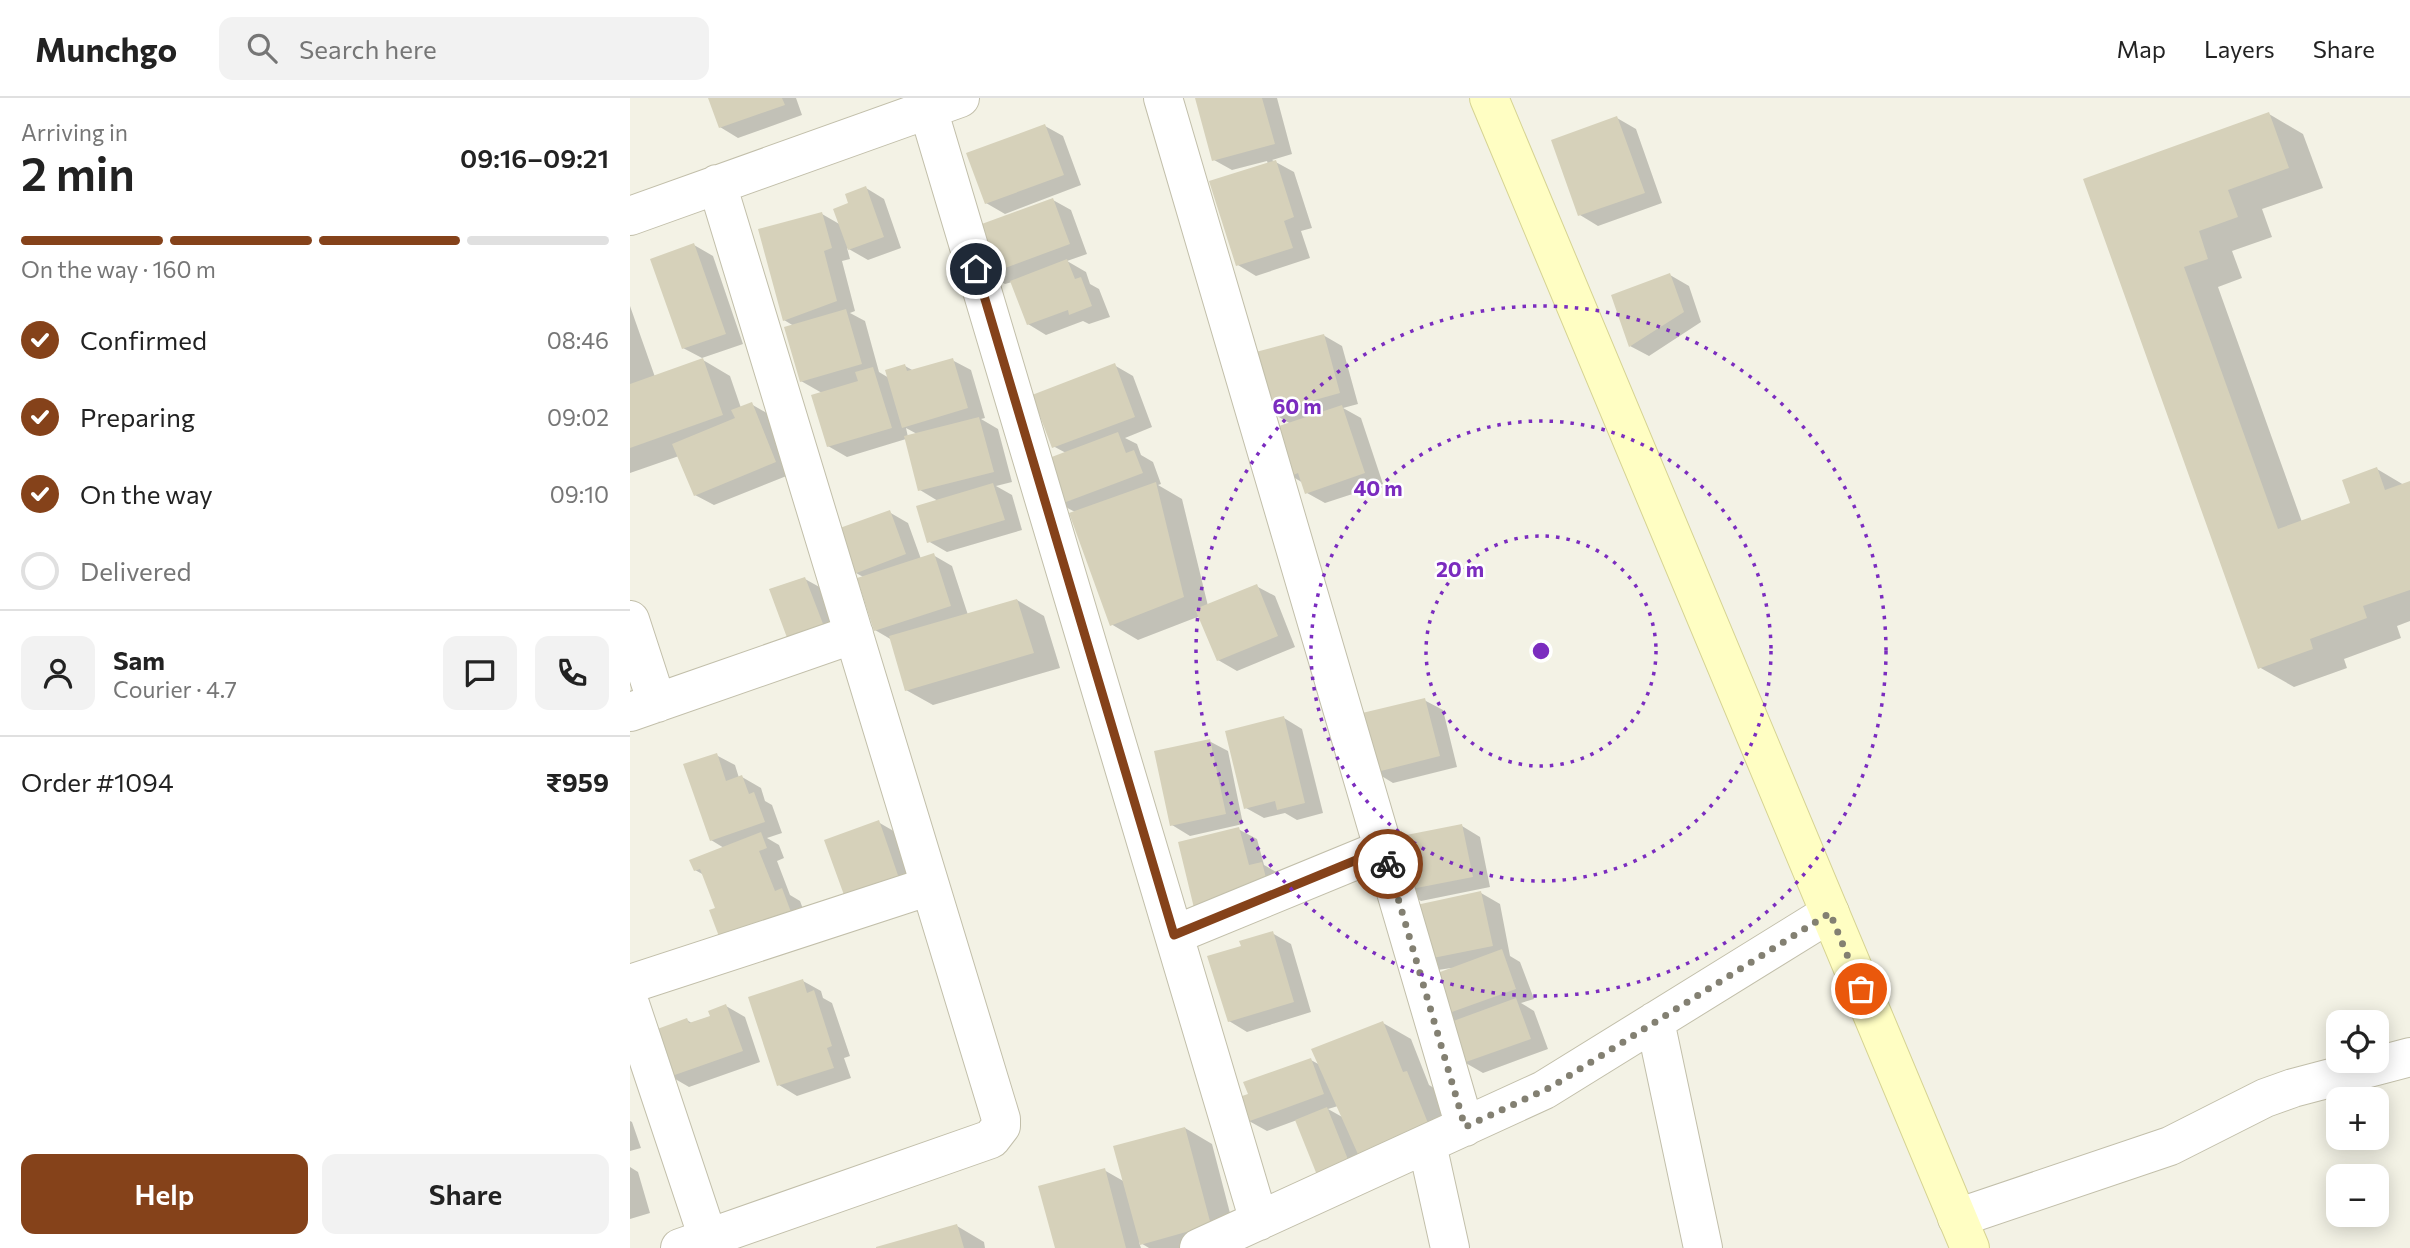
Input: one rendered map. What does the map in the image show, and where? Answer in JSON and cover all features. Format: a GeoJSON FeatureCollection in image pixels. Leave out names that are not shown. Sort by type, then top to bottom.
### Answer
{"type":"FeatureCollection","features":[{"type":"Feature","properties":{"kind":"street"},"geometry":{"type":"LineString","coordinates":[[1163,98],[1465,1127]]}},
{"type":"Feature","properties":{"kind":"street"},"geometry":{"type":"LineString","coordinates":[[1489,98],[1963,1233],[2159,1150],[2265,1098],[2410,1057]]}},
{"type":"Feature","properties":{"kind":"street"},"geometry":{"type":"LineString","coordinates":[[630,216],[944,104],[1174,935],[1259,1221]]}},
{"type":"Feature","properties":{"kind":"street"},"geometry":{"type":"LineString","coordinates":[[630,1004],[694,1243],[991,1139],[1001,1126],[717,184]]}},
{"type":"Feature","properties":{"kind":"street"},"geometry":{"type":"LineString","coordinates":[[630,620],[643,707],[854,634]]}},
{"type":"Feature","properties":{"kind":"street"},"geometry":{"type":"LineString","coordinates":[[1174,935],[1383,849]]}},
{"type":"Feature","properties":{"kind":"street"},"geometry":{"type":"LineString","coordinates":[[630,984],[930,886]]}},
{"type":"Feature","properties":{"kind":"street"},"geometry":{"type":"LineString","coordinates":[[1199,1248],[1544,1090],[1830,913]]}},
{"type":"Feature","properties":{"kind":"street"},"geometry":{"type":"LineString","coordinates":[[1655,1021],[1703,1248]]}},
{"type":"Feature","properties":{"kind":"street"},"geometry":{"type":"LineString","coordinates":[[1427,1144],[1450,1248]]}},
{"type":"Feature","properties":{"kind":"building"},"geometry":{"type":"Polygon","coordinates":[[[708,98],[782,98],[785,105],[719,128],[708,98]]]}},
{"type":"Feature","properties":{"kind":"building"},"geometry":{"type":"Polygon","coordinates":[[[1195,98],[1262,98],[1275,144],[1212,161],[1195,98]]]}},
{"type":"Feature","properties":{"kind":"building"},"geometry":{"type":"Polygon","coordinates":[[[2269,112],[2289,168],[2228,190],[2238,217],[2199,231],[2208,259],[2184,267],[2278,529],[2350,503],[2342,480],[2377,467],[2385,490],[2410,481],[2410,590],[2363,606],[2367,618],[2310,639],[2313,649],[2258,669],[2083,179],[2269,112]]]}},
{"type":"Feature","properties":{"kind":"building"},"geometry":{"type":"Polygon","coordinates":[[[1617,116],[1645,193],[1578,216],[1551,140],[1617,116]]]}},
{"type":"Feature","properties":{"kind":"building"},"geometry":{"type":"Polygon","coordinates":[[[1045,124],[1064,175],[985,204],[966,153],[1045,124]]]}},
{"type":"Feature","properties":{"kind":"building"},"geometry":{"type":"Polygon","coordinates":[[[1276,160],[1294,217],[1284,221],[1293,248],[1236,266],[1209,181],[1276,160]]]}},
{"type":"Feature","properties":{"kind":"building"},"geometry":{"type":"Polygon","coordinates":[[[866,186],[884,237],[848,250],[833,209],[848,203],[845,194],[866,186]]]}},
{"type":"Feature","properties":{"kind":"building"},"geometry":{"type":"Polygon","coordinates":[[[1053,198],[1070,244],[986,275],[968,229],[1053,198]]]}},
{"type":"Feature","properties":{"kind":"building"},"geometry":{"type":"Polygon","coordinates":[[[822,212],[832,248],[824,251],[837,301],[783,321],[758,229],[822,212]]]}},
{"type":"Feature","properties":{"kind":"building"},"geometry":{"type":"Polygon","coordinates":[[[694,243],[726,334],[682,349],[650,259],[694,243]]]}},
{"type":"Feature","properties":{"kind":"building"},"geometry":{"type":"Polygon","coordinates":[[[1067,259],[1075,279],[1081,277],[1092,306],[1069,315],[1068,310],[1027,325],[1010,281],[1067,259]]]}},
{"type":"Feature","properties":{"kind":"building"},"geometry":{"type":"Polygon","coordinates":[[[1670,273],[1684,312],[1629,347],[1611,295],[1670,273]]]}},
{"type":"Feature","properties":{"kind":"building"},"geometry":{"type":"Polygon","coordinates":[[[846,309],[862,364],[800,382],[784,327],[846,309]]]}},
{"type":"Feature","properties":{"kind":"building"},"geometry":{"type":"Polygon","coordinates":[[[1324,334],[1340,393],[1268,413],[1252,353],[1324,334]]]}},
{"type":"Feature","properties":{"kind":"building"},"geometry":{"type":"Polygon","coordinates":[[[703,358],[723,415],[630,448],[630,384],[703,358]]]}},
{"type":"Feature","properties":{"kind":"building"},"geometry":{"type":"Polygon","coordinates":[[[953,358],[968,408],[902,428],[885,370],[905,364],[907,371],[953,358]]]}},
{"type":"Feature","properties":{"kind":"building"},"geometry":{"type":"Polygon","coordinates":[[[1115,363],[1135,417],[1052,448],[1032,395],[1115,363]]]}},
{"type":"Feature","properties":{"kind":"building"},"geometry":{"type":"Polygon","coordinates":[[[873,367],[892,428],[827,447],[811,395],[858,381],[855,372],[873,367]]]}},
{"type":"Feature","properties":{"kind":"building"},"geometry":{"type":"Polygon","coordinates":[[[752,402],[776,462],[694,496],[672,444],[735,418],[731,410],[752,402]]]}},
{"type":"Feature","properties":{"kind":"building"},"geometry":{"type":"Polygon","coordinates":[[[1342,405],[1365,473],[1305,494],[1298,473],[1289,477],[1273,428],[1342,405]]]}},
{"type":"Feature","properties":{"kind":"building"},"geometry":{"type":"Polygon","coordinates":[[[979,417],[994,472],[918,491],[904,436],[979,417]]]}},
{"type":"Feature","properties":{"kind":"building"},"geometry":{"type":"Polygon","coordinates":[[[1118,432],[1126,453],[1134,450],[1143,473],[1058,505],[1041,461],[1118,432]]]}},
{"type":"Feature","properties":{"kind":"building"},"geometry":{"type":"Polygon","coordinates":[[[1156,482],[1184,597],[1110,626],[1069,513],[1156,482]]]}},
{"type":"Feature","properties":{"kind":"building"},"geometry":{"type":"Polygon","coordinates":[[[993,483],[1005,520],[927,543],[916,506],[993,483]]]}},
{"type":"Feature","properties":{"kind":"building"},"geometry":{"type":"Polygon","coordinates":[[[890,510],[906,554],[854,574],[837,529],[890,510]]]}},
{"type":"Feature","properties":{"kind":"building"},"geometry":{"type":"Polygon","coordinates":[[[934,553],[951,606],[874,631],[857,578],[934,553]]]}},
{"type":"Feature","properties":{"kind":"building"},"geometry":{"type":"Polygon","coordinates":[[[805,577],[825,629],[789,643],[769,589],[805,577]]]}},
{"type":"Feature","properties":{"kind":"building"},"geometry":{"type":"Polygon","coordinates":[[[1257,584],[1278,636],[1217,661],[1195,609],[1257,584]]]}},
{"type":"Feature","properties":{"kind":"building"},"geometry":{"type":"Polygon","coordinates":[[[1017,599],[1034,653],[905,691],[889,636],[1017,599]]]}},
{"type":"Feature","properties":{"kind":"building"},"geometry":{"type":"Polygon","coordinates":[[[1425,698],[1440,756],[1373,773],[1358,714],[1425,698]]]}},
{"type":"Feature","properties":{"kind":"building"},"geometry":{"type":"Polygon","coordinates":[[[1284,716],[1305,803],[1277,810],[1275,801],[1244,809],[1225,731],[1284,716]]]}},
{"type":"Feature","properties":{"kind":"building"},"geometry":{"type":"Polygon","coordinates":[[[1210,739],[1226,814],[1170,826],[1154,751],[1210,739]]]}},
{"type":"Feature","properties":{"kind":"building"},"geometry":{"type":"Polygon","coordinates":[[[717,753],[726,781],[742,775],[749,794],[754,792],[765,822],[710,841],[683,764],[717,753]]]}},
{"type":"Feature","properties":{"kind":"building"},"geometry":{"type":"Polygon","coordinates":[[[879,820],[902,887],[848,906],[824,840],[879,820]]]}},
{"type":"Feature","properties":{"kind":"building"},"geometry":{"type":"Polygon","coordinates":[[[1462,824],[1473,877],[1401,891],[1391,838],[1462,824]]]}},
{"type":"Feature","properties":{"kind":"building"},"geometry":{"type":"Polygon","coordinates":[[[1239,827],[1249,865],[1262,862],[1269,890],[1194,908],[1178,842],[1239,827]]]}},
{"type":"Feature","properties":{"kind":"building"},"geometry":{"type":"Polygon","coordinates":[[[761,832],[767,848],[759,851],[775,891],[782,888],[794,920],[723,947],[709,910],[715,908],[700,869],[694,871],[689,860],[761,832]]]}},
{"type":"Feature","properties":{"kind":"building"},"geometry":{"type":"Polygon","coordinates":[[[1481,891],[1493,946],[1418,961],[1407,907],[1481,891]]]}},
{"type":"Feature","properties":{"kind":"building"},"geometry":{"type":"Polygon","coordinates":[[[1273,931],[1294,1002],[1228,1022],[1207,956],[1241,946],[1239,941],[1273,931]]]}},
{"type":"Feature","properties":{"kind":"building"},"geometry":{"type":"Polygon","coordinates":[[[1502,949],[1516,989],[1438,1017],[1424,978],[1502,949]]]}},
{"type":"Feature","properties":{"kind":"building"},"geometry":{"type":"Polygon","coordinates":[[[803,979],[807,993],[814,990],[832,1046],[827,1048],[834,1068],[777,1086],[748,997],[803,979]]]}},
{"type":"Feature","properties":{"kind":"building"},"geometry":{"type":"Polygon","coordinates":[[[1516,998],[1531,1039],[1463,1063],[1437,1027],[1516,998]]]}},
{"type":"Feature","properties":{"kind":"building"},"geometry":{"type":"Polygon","coordinates":[[[726,1004],[743,1051],[669,1077],[652,1031],[687,1018],[689,1023],[710,1016],[708,1011],[726,1004]]]}},
{"type":"Feature","properties":{"kind":"building"},"geometry":{"type":"Polygon","coordinates":[[[1383,1021],[1403,1072],[1407,1071],[1432,1133],[1361,1161],[1311,1049],[1383,1021]]]}},
{"type":"Feature","properties":{"kind":"building"},"geometry":{"type":"Polygon","coordinates":[[[1311,1058],[1324,1094],[1247,1122],[1239,1097],[1248,1094],[1243,1082],[1311,1058]]]}},
{"type":"Feature","properties":{"kind":"building"},"geometry":{"type":"Polygon","coordinates":[[[1327,1107],[1349,1162],[1317,1175],[1295,1120],[1327,1107]]]}},
{"type":"Feature","properties":{"kind":"building"},"geometry":{"type":"Polygon","coordinates":[[[1185,1127],[1211,1225],[1140,1245],[1113,1146],[1185,1127]]]}},
{"type":"Feature","properties":{"kind":"building"},"geometry":{"type":"Polygon","coordinates":[[[1105,1168],[1126,1248],[1055,1248],[1038,1186],[1105,1168]]]}},
{"type":"Feature","properties":{"kind":"building"},"geometry":{"type":"Polygon","coordinates":[[[957,1224],[964,1248],[876,1248],[876,1247],[957,1224]]]}},
{"type":"Feature","properties":{"kind":"way so far"},"geometry":{"type":"LineString","coordinates":[[1388,864],[1465,1127],[1551,1087],[1830,913],[1861,989]]}},
{"type":"Feature","properties":{"kind":"route"},"geometry":{"type":"LineString","coordinates":[[976,269],[1174,935],[1383,849],[1388,864]]}}]}
